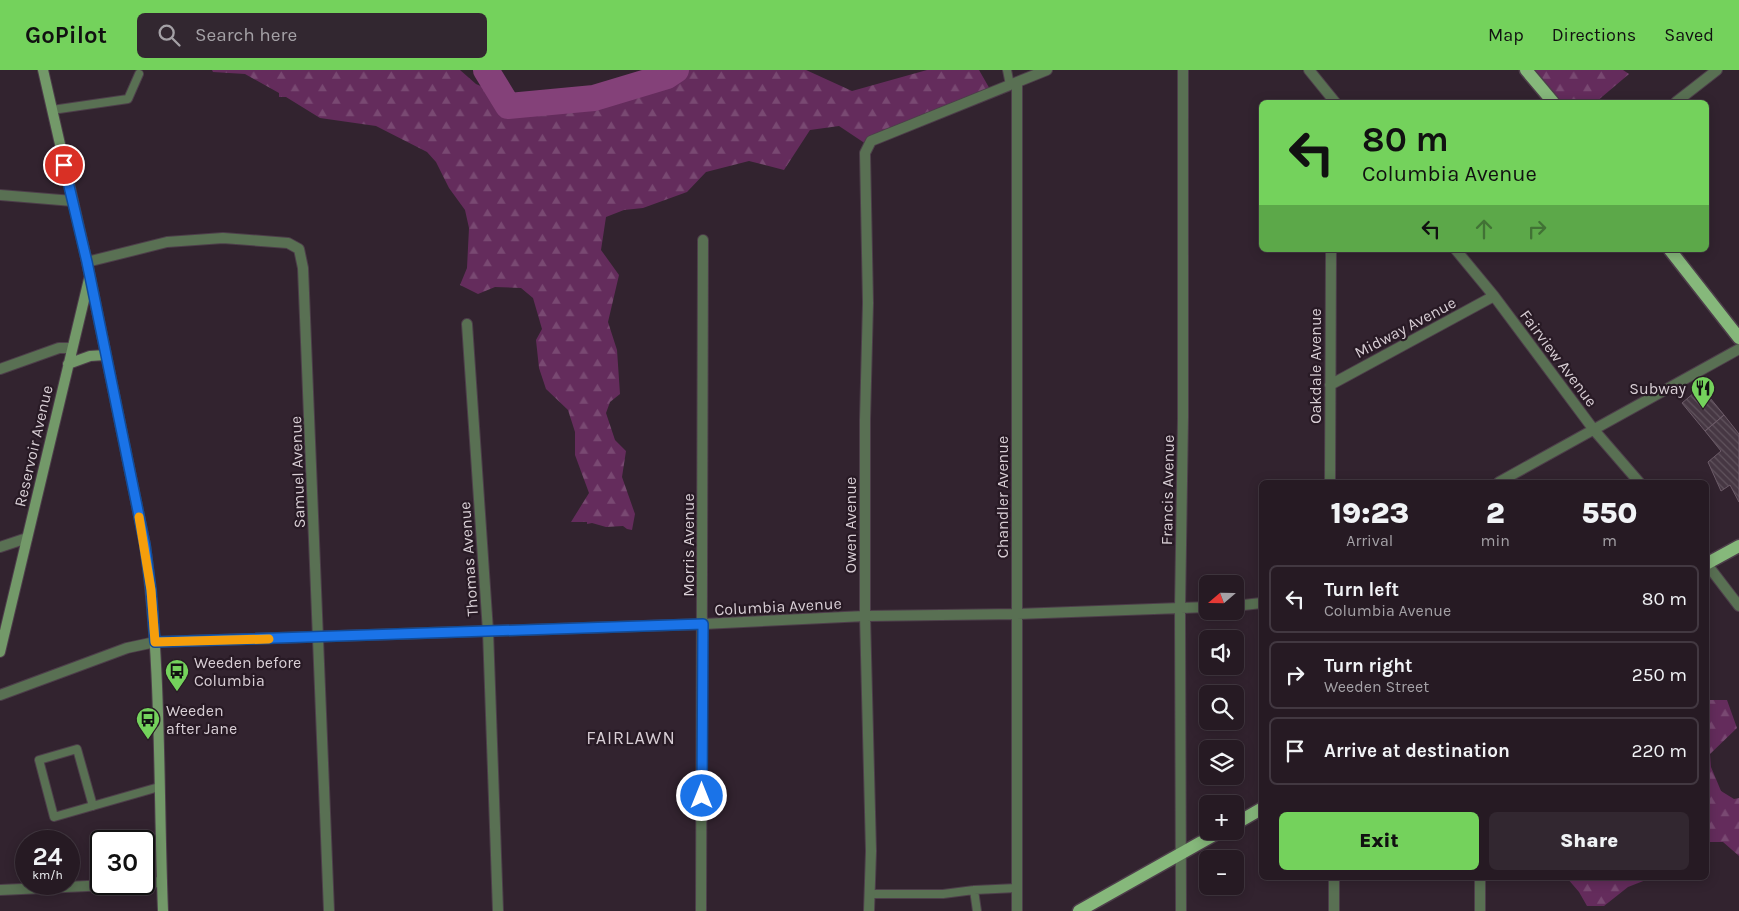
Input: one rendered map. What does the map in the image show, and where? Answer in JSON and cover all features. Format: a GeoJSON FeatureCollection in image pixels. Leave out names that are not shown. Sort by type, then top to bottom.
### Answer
{"type":"FeatureCollection","features":[{"type":"Feature","properties":{"kind":"main road"},"geometry":{"type":"LineString","coordinates":[[43,70],[87,262],[145,545],[155,642],[163,911]]}},
{"type":"Feature","properties":{"kind":"main road"},"geometry":{"type":"LineString","coordinates":[[1526,70],[1551,100]]}},
{"type":"Feature","properties":{"kind":"main road"},"geometry":{"type":"LineString","coordinates":[[1672,252],[1739,338]]}},
{"type":"Feature","properties":{"kind":"main road","name":"Reservoir Avenue"},"geometry":{"type":"LineString","coordinates":[[0,652],[89,275]]}},
{"type":"Feature","properties":{"kind":"main road"},"geometry":{"type":"LineString","coordinates":[[68,364],[90,356],[105,354]]}},
{"type":"Feature","properties":{"kind":"main road"},"geometry":{"type":"LineString","coordinates":[[1709,561],[1739,546]]}},
{"type":"Feature","properties":{"kind":"main road"},"geometry":{"type":"LineString","coordinates":[[1244,819],[1259,810]]}},
{"type":"Feature","properties":{"kind":"main road"},"geometry":{"type":"LineString","coordinates":[[1078,911],[1205,840]]}},
{"type":"Feature","properties":{"kind":"street"},"geometry":{"type":"LineString","coordinates":[[1014,84],[1047,70]]}},
{"type":"Feature","properties":{"kind":"street","name":"Francis Avenue"},"geometry":{"type":"LineString","coordinates":[[1181,911],[1180,608],[1184,418],[1183,70]]}},
{"type":"Feature","properties":{"kind":"street"},"geometry":{"type":"LineString","coordinates":[[1309,70],[1333,100]]}},
{"type":"Feature","properties":{"kind":"street"},"geometry":{"type":"LineString","coordinates":[[1679,100],[1717,70]]}},
{"type":"Feature","properties":{"kind":"street","name":"Owen Avenue"},"geometry":{"type":"LineString","coordinates":[[869,911],[871,851],[866,616],[865,420],[868,303],[865,153],[871,141],[1014,84]]}},
{"type":"Feature","properties":{"kind":"street","name":"Chandler Avenue"},"geometry":{"type":"LineString","coordinates":[[1014,84],[1017,911]]}},
{"type":"Feature","properties":{"kind":"street"},"geometry":{"type":"LineString","coordinates":[[0,195],[73,201]]}},
{"type":"Feature","properties":{"kind":"street","name":"Samuel Avenue"},"geometry":{"type":"LineString","coordinates":[[87,262],[168,242],[223,238],[288,242],[299,249],[304,278],[329,911]]}},
{"type":"Feature","properties":{"kind":"street","name":"Morris Avenue"},"geometry":{"type":"LineString","coordinates":[[701,911],[703,240]]}},
{"type":"Feature","properties":{"kind":"street","name":"Oakdale Avenue"},"geometry":{"type":"LineString","coordinates":[[1330,480],[1331,252]]}},
{"type":"Feature","properties":{"kind":"street","name":"Fairview Avenue"},"geometry":{"type":"LineString","coordinates":[[1458,252],[1494,296],[1594,430],[1636,480]]}},
{"type":"Feature","properties":{"kind":"street","name":"Midway Avenue"},"geometry":{"type":"LineString","coordinates":[[1330,385],[1494,296]]}},
{"type":"Feature","properties":{"kind":"street","name":"Thomas Avenue"},"geometry":{"type":"LineString","coordinates":[[467,324],[488,631],[498,911]]}},
{"type":"Feature","properties":{"kind":"street"},"geometry":{"type":"LineString","coordinates":[[0,369],[58,348],[72,348]]}},
{"type":"Feature","properties":{"kind":"street"},"geometry":{"type":"LineString","coordinates":[[1503,480],[1739,349]]}},
{"type":"Feature","properties":{"kind":"street"},"geometry":{"type":"LineString","coordinates":[[0,547],[27,538]]}},
{"type":"Feature","properties":{"kind":"street"},"geometry":{"type":"LineString","coordinates":[[1709,567],[1739,606]]}},
{"type":"Feature","properties":{"kind":"street"},"geometry":{"type":"LineString","coordinates":[[1244,605],[1259,603]]}},
{"type":"Feature","properties":{"kind":"street","name":"Columbia Avenue"},"geometry":{"type":"LineString","coordinates":[[0,695],[127,648],[155,642],[703,624],[866,616],[1017,614],[1199,607]]}},
{"type":"Feature","properties":{"kind":"street"},"geometry":{"type":"LineString","coordinates":[[1334,880],[1334,911]]}},
{"type":"Feature","properties":{"kind":"street"},"geometry":{"type":"LineString","coordinates":[[1480,880],[1480,911]]}},
{"type":"Feature","properties":{"kind":"street"},"geometry":{"type":"LineString","coordinates":[[155,882],[162,882]]}},
{"type":"Feature","properties":{"kind":"street"},"geometry":{"type":"LineString","coordinates":[[0,890],[90,886]]}},
{"type":"Feature","properties":{"kind":"lane"},"geometry":{"type":"LineString","coordinates":[[1007,70],[1014,84]]}},
{"type":"Feature","properties":{"kind":"lane"},"geometry":{"type":"LineString","coordinates":[[52,110],[128,98],[139,74]]}},
{"type":"Feature","properties":{"kind":"lane"},"geometry":{"type":"LineString","coordinates":[[93,806],[77,749],[39,760],[54,817],[93,806],[159,787]]}},
{"type":"Feature","properties":{"kind":"lane"},"geometry":{"type":"LineString","coordinates":[[870,894],[943,894],[1017,888]]}},
{"type":"Feature","properties":{"kind":"lane"},"geometry":{"type":"LineString","coordinates":[[974,890],[976,911]]}},
{"type":"Feature","properties":{"kind":"green space"},"geometry":{"type":"Polygon","coordinates":[[[212,70],[460,70],[476,84],[513,100],[565,99],[646,70],[806,70],[852,91],[927,70],[979,70],[991,91],[869,146],[839,126],[810,130],[784,170],[749,161],[706,172],[687,192],[643,208],[624,210],[606,217],[601,250],[619,275],[608,322],[617,350],[620,394],[610,402],[606,413],[615,440],[626,451],[622,477],[635,514],[632,530],[623,526],[606,527],[592,523],[587,524],[587,522],[571,522],[589,493],[575,455],[575,432],[568,410],[546,389],[539,368],[536,340],[542,329],[533,298],[521,288],[495,287],[478,294],[460,285],[467,268],[469,228],[465,210],[449,188],[436,162],[427,152],[376,126],[320,118],[286,97],[279,97],[279,93],[245,74],[213,72],[212,70]]]}},
{"type":"Feature","properties":{"kind":"green space"},"geometry":{"type":"Polygon","coordinates":[[[1523,70],[1623,70],[1629,74],[1598,100],[1548,100],[1523,70]]]}},
{"type":"Feature","properties":{"kind":"green space"},"geometry":{"type":"Polygon","coordinates":[[[1709,700],[1727,700],[1737,728],[1710,754],[1711,767],[1721,791],[1734,799],[1739,798],[1739,856],[1723,842],[1709,842],[1709,700]]]}},
{"type":"Feature","properties":{"kind":"green space"},"geometry":{"type":"Polygon","coordinates":[[[1569,880],[1646,880],[1628,887],[1604,906],[1587,906],[1579,892],[1569,880]]]}},
{"type":"Feature","properties":{"kind":"building","name":"Subway"},"geometry":{"type":"Polygon","coordinates":[[[1701,387],[1724,415],[1705,431],[1682,403],[1701,387]]]}},
{"type":"Feature","properties":{"kind":"building"},"geometry":{"type":"Polygon","coordinates":[[[1724,415],[1739,434],[1739,502],[1730,485],[1721,491],[1708,462],[1721,451],[1705,431],[1724,415]]]}},
{"type":"Feature","properties":{"kind":"waterway"},"geometry":{"type":"LineString","coordinates":[[486,70],[508,106],[594,98],[667,76],[676,70]]}},
{"type":"Feature","properties":{"kind":"slow traffic"},"geometry":{"type":"LineString","coordinates":[[139,517],[151,590],[155,642],[269,639]]}},
{"type":"Feature","properties":{"kind":"place","name":"Subway"},"geometry":{"type":"Point","coordinates":[1703,409]}},
{"type":"Feature","properties":{"kind":"place","name":"Weeden before Columbia"},"geometry":{"type":"Point","coordinates":[177,692]}},
{"type":"Feature","properties":{"kind":"place","name":"Weeden after Jane"},"geometry":{"type":"Point","coordinates":[148,740]}},
{"type":"Feature","properties":{"kind":"district","name":"FAIRLAWN"},"geometry":{"type":"Point","coordinates":[631,738]}},
{"type":"Feature","properties":{"kind":"route"},"geometry":{"type":"LineString","coordinates":[[64,165],[87,262],[145,545],[155,642],[703,624],[702,796]]}}]}
